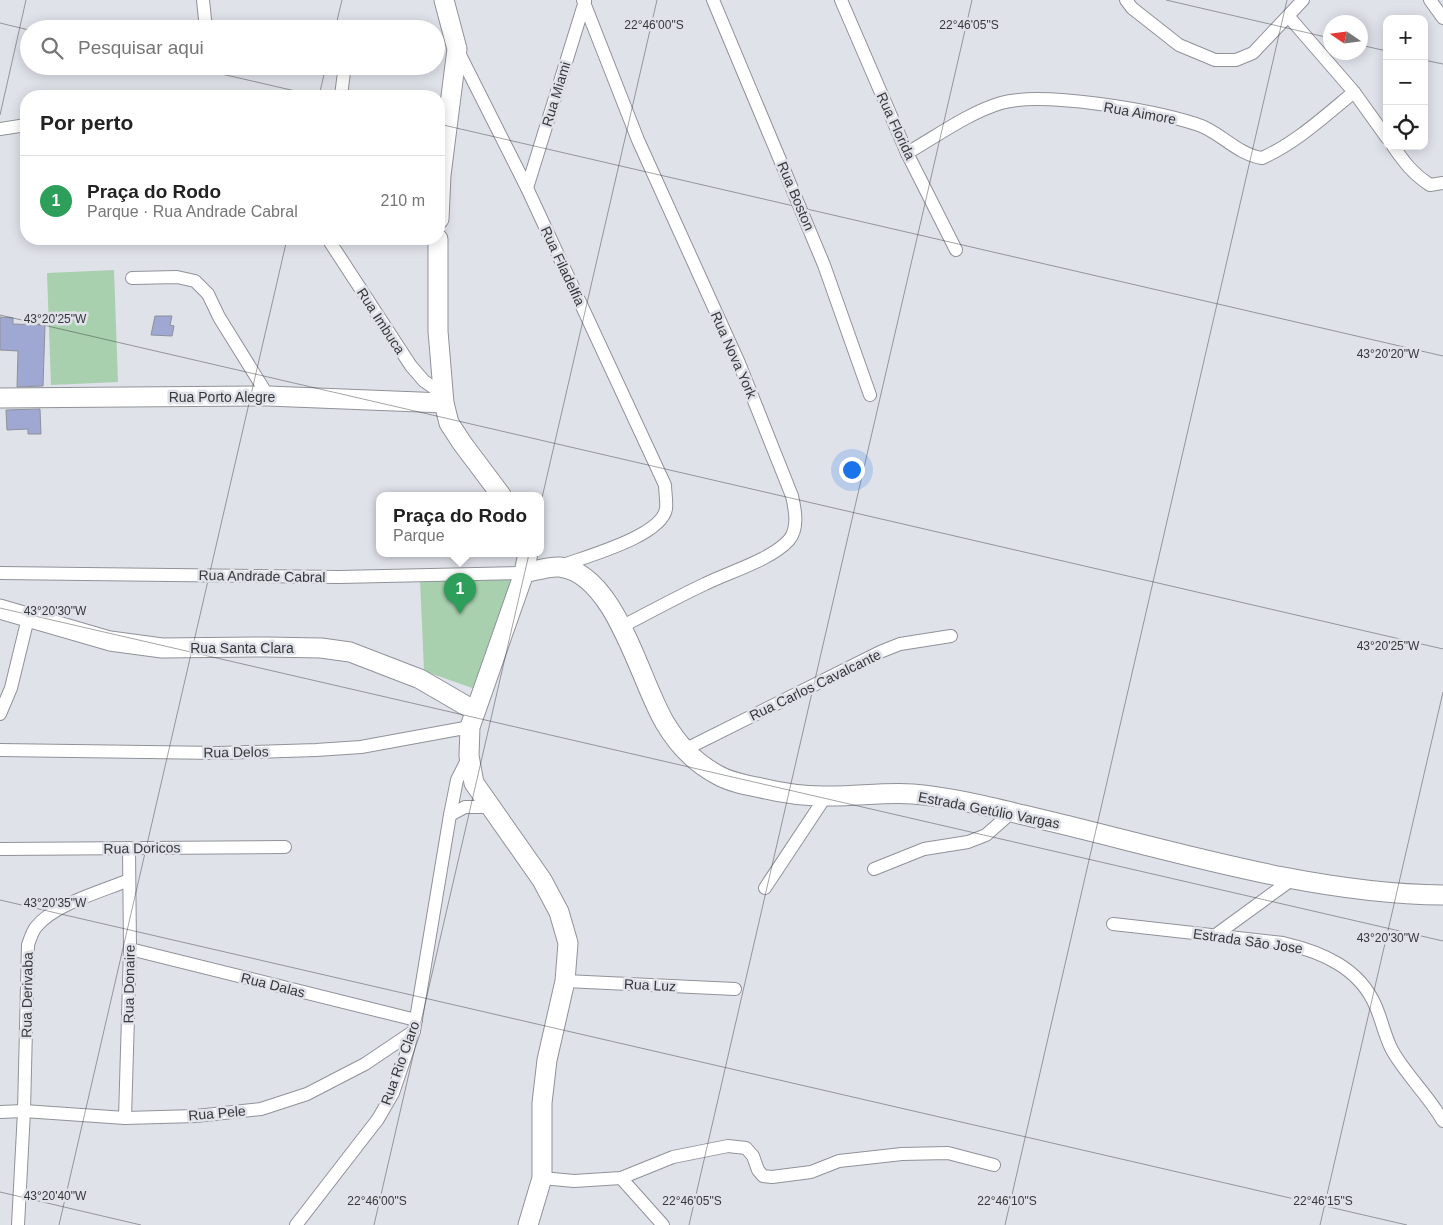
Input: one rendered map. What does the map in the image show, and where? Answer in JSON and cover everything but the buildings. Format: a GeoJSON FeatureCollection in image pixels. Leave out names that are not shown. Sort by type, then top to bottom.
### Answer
{"type":"FeatureCollection","features":[{"type":"Feature","properties":{"kind":"main road"},"geometry":{"type":"LineString","coordinates":[[444,0],[457,49],[445,144]]}},
{"type":"Feature","properties":{"kind":"main road"},"geometry":{"type":"LineString","coordinates":[[438,245],[438,331],[444,398],[449,423],[462,444],[498,492]]}},
{"type":"Feature","properties":{"kind":"main road","name":"Rua Porto Alegre"},"geometry":{"type":"LineString","coordinates":[[0,398],[268,396],[444,398]]}},
{"type":"Feature","properties":{"kind":"main road"},"geometry":{"type":"LineString","coordinates":[[527,557],[524,573],[472,719],[469,756],[474,783],[542,880],[559,912],[568,943],[564,981],[548,1060],[542,1103],[542,1178],[528,1225]]}},
{"type":"Feature","properties":{"kind":"main road"},"geometry":{"type":"LineString","coordinates":[[524,573],[558,567]]}},
{"type":"Feature","properties":{"kind":"main road","name":"Estrada Getúlio Vargas"},"geometry":{"type":"LineString","coordinates":[[558,567],[584,577],[596,590],[623,626],[651,697],[665,723],[684,750],[700,765],[719,776],[745,785],[788,794],[826,796],[881,792],[915,794],[1012,812],[1294,878],[1356,890],[1443,895]]}},
{"type":"Feature","properties":{"kind":"main road","name":"Rua Santa Clara"},"geometry":{"type":"LineString","coordinates":[[0,609],[110,642],[162,648],[321,648],[350,652],[420,679],[472,719]]}},
{"type":"Feature","properties":{"kind":"street"},"geometry":{"type":"LineString","coordinates":[[203,0],[205,20]]}},
{"type":"Feature","properties":{"kind":"street","name":"Rua Boston"},"geometry":{"type":"LineString","coordinates":[[713,0],[824,265],[870,395]]}},
{"type":"Feature","properties":{"kind":"street","name":"Rua Florida"},"geometry":{"type":"LineString","coordinates":[[841,0],[907,153],[956,250]]}},
{"type":"Feature","properties":{"kind":"street"},"geometry":{"type":"LineString","coordinates":[[1126,0],[1132,8],[1179,45],[1215,60],[1236,60],[1253,53],[1303,0]]}},
{"type":"Feature","properties":{"kind":"street"},"geometry":{"type":"LineString","coordinates":[[1430,0],[1443,18]]}},
{"type":"Feature","properties":{"kind":"street","name":"Rua Miami"},"geometry":{"type":"LineString","coordinates":[[527,188],[584,1]]}},
{"type":"Feature","properties":{"kind":"street","name":"Rua Nova York"},"geometry":{"type":"LineString","coordinates":[[584,1],[638,140],[739,363],[792,496],[796,512],[790,540],[768,556],[703,585],[623,626]]}},
{"type":"Feature","properties":{"kind":"street"},"geometry":{"type":"LineString","coordinates":[[1289,16],[1354,92],[1383,132]]}},
{"type":"Feature","properties":{"kind":"street","name":"Rua Filadelfia"},"geometry":{"type":"LineString","coordinates":[[457,49],[527,188],[665,485],[666,509],[658,522],[644,534],[558,567]]}},
{"type":"Feature","properties":{"kind":"street"},"geometry":{"type":"LineString","coordinates":[[342,90],[344,75]]}},
{"type":"Feature","properties":{"kind":"street","name":"Rua Aimore"},"geometry":{"type":"LineString","coordinates":[[907,153],[984,109],[1023,99],[1110,106],[1198,124],[1242,152],[1262,158],[1274,153],[1311,127],[1354,92]]}},
{"type":"Feature","properties":{"kind":"street"},"geometry":{"type":"LineString","coordinates":[[0,128],[20,125]]}},
{"type":"Feature","properties":{"kind":"street"},"geometry":{"type":"LineString","coordinates":[[1396,150],[1412,172],[1420,179],[1430,185],[1443,183]]}},
{"type":"Feature","properties":{"kind":"street","name":"Rua Imbuca"},"geometry":{"type":"LineString","coordinates":[[332,245],[411,366],[424,381],[444,398]]}},
{"type":"Feature","properties":{"kind":"street"},"geometry":{"type":"LineString","coordinates":[[132,278],[177,277],[195,281],[208,294],[220,318],[268,396]]}},
{"type":"Feature","properties":{"kind":"street","name":"Rua Andrade Cabral"},"geometry":{"type":"LineString","coordinates":[[0,573],[339,577],[524,573]]}},
{"type":"Feature","properties":{"kind":"street"},"geometry":{"type":"LineString","coordinates":[[0,714],[5,689],[28,618]]}},
{"type":"Feature","properties":{"kind":"street","name":"Rua Carlos Cavalcante"},"geometry":{"type":"LineString","coordinates":[[684,750],[880,652],[900,644],[951,636]]}},
{"type":"Feature","properties":{"kind":"street","name":"Rua Delos"},"geometry":{"type":"LineString","coordinates":[[0,750],[220,753],[316,750],[361,747],[472,719]]}},
{"type":"Feature","properties":{"kind":"street","name":"Rua Rio Claro"},"geometry":{"type":"LineString","coordinates":[[296,1225],[378,1119],[392,1093],[415,1025],[457,780],[469,756]]}},
{"type":"Feature","properties":{"kind":"street"},"geometry":{"type":"LineString","coordinates":[[766,888],[826,796]]}},
{"type":"Feature","properties":{"kind":"street"},"geometry":{"type":"LineString","coordinates":[[450,815],[465,807],[491,807]]}},
{"type":"Feature","properties":{"kind":"street"},"geometry":{"type":"LineString","coordinates":[[874,869],[924,849],[977,839],[986,835],[1012,812]]}},
{"type":"Feature","properties":{"kind":"street","name":"Rua Doricos"},"geometry":{"type":"LineString","coordinates":[[0,849],[284,846]]}},
{"type":"Feature","properties":{"kind":"street","name":"Rua Donaire"},"geometry":{"type":"LineString","coordinates":[[125,1118],[130,949],[129,849]]}},
{"type":"Feature","properties":{"kind":"street"},"geometry":{"type":"LineString","coordinates":[[1217,934],[1294,878]]}},
{"type":"Feature","properties":{"kind":"street","name":"Rua Derivaba"},"geometry":{"type":"LineString","coordinates":[[18,1225],[24,1111],[28,945],[34,928],[43,919],[63,908],[129,880]]}},
{"type":"Feature","properties":{"kind":"street","name":"Estrada Sāo Jose"},"geometry":{"type":"LineString","coordinates":[[1113,924],[1217,934],[1283,943],[1311,950],[1330,958],[1356,976],[1368,990],[1376,1006],[1391,1049],[1430,1100],[1443,1121]]}},
{"type":"Feature","properties":{"kind":"street","name":"Rua Dalas"},"geometry":{"type":"LineString","coordinates":[[130,949],[415,1025]]}},
{"type":"Feature","properties":{"kind":"street","name":"Rua Luz"},"geometry":{"type":"LineString","coordinates":[[564,981],[735,989]]}},
{"type":"Feature","properties":{"kind":"street","name":"Rua Pele"},"geometry":{"type":"LineString","coordinates":[[0,1112],[24,1111],[125,1118],[196,1116],[261,1109],[307,1094],[365,1064],[415,1025]]}},
{"type":"Feature","properties":{"kind":"street"},"geometry":{"type":"LineString","coordinates":[[542,1178],[574,1180],[620,1178],[673,1157],[736,1145],[746,1148],[753,1156],[758,1170],[763,1176],[772,1177],[811,1172],[839,1161],[902,1154],[948,1154],[994,1165]]}},
{"type":"Feature","properties":{"kind":"street"},"geometry":{"type":"LineString","coordinates":[[620,1178],[663,1225]]}},
{"type":"Feature","properties":{"kind":"green space"},"geometry":{"type":"Polygon","coordinates":[[[114,270],[118,382],[51,385],[47,273],[114,270]]]}},
{"type":"Feature","properties":{"kind":"green space"},"geometry":{"type":"Polygon","coordinates":[[[420,579],[511,580],[475,689],[424,671],[420,579]]]}},
{"type":"Feature","properties":{"kind":"place","name":"Praça do Rodo"},"geometry":{"type":"Point","coordinates":[460,614]}}]}
